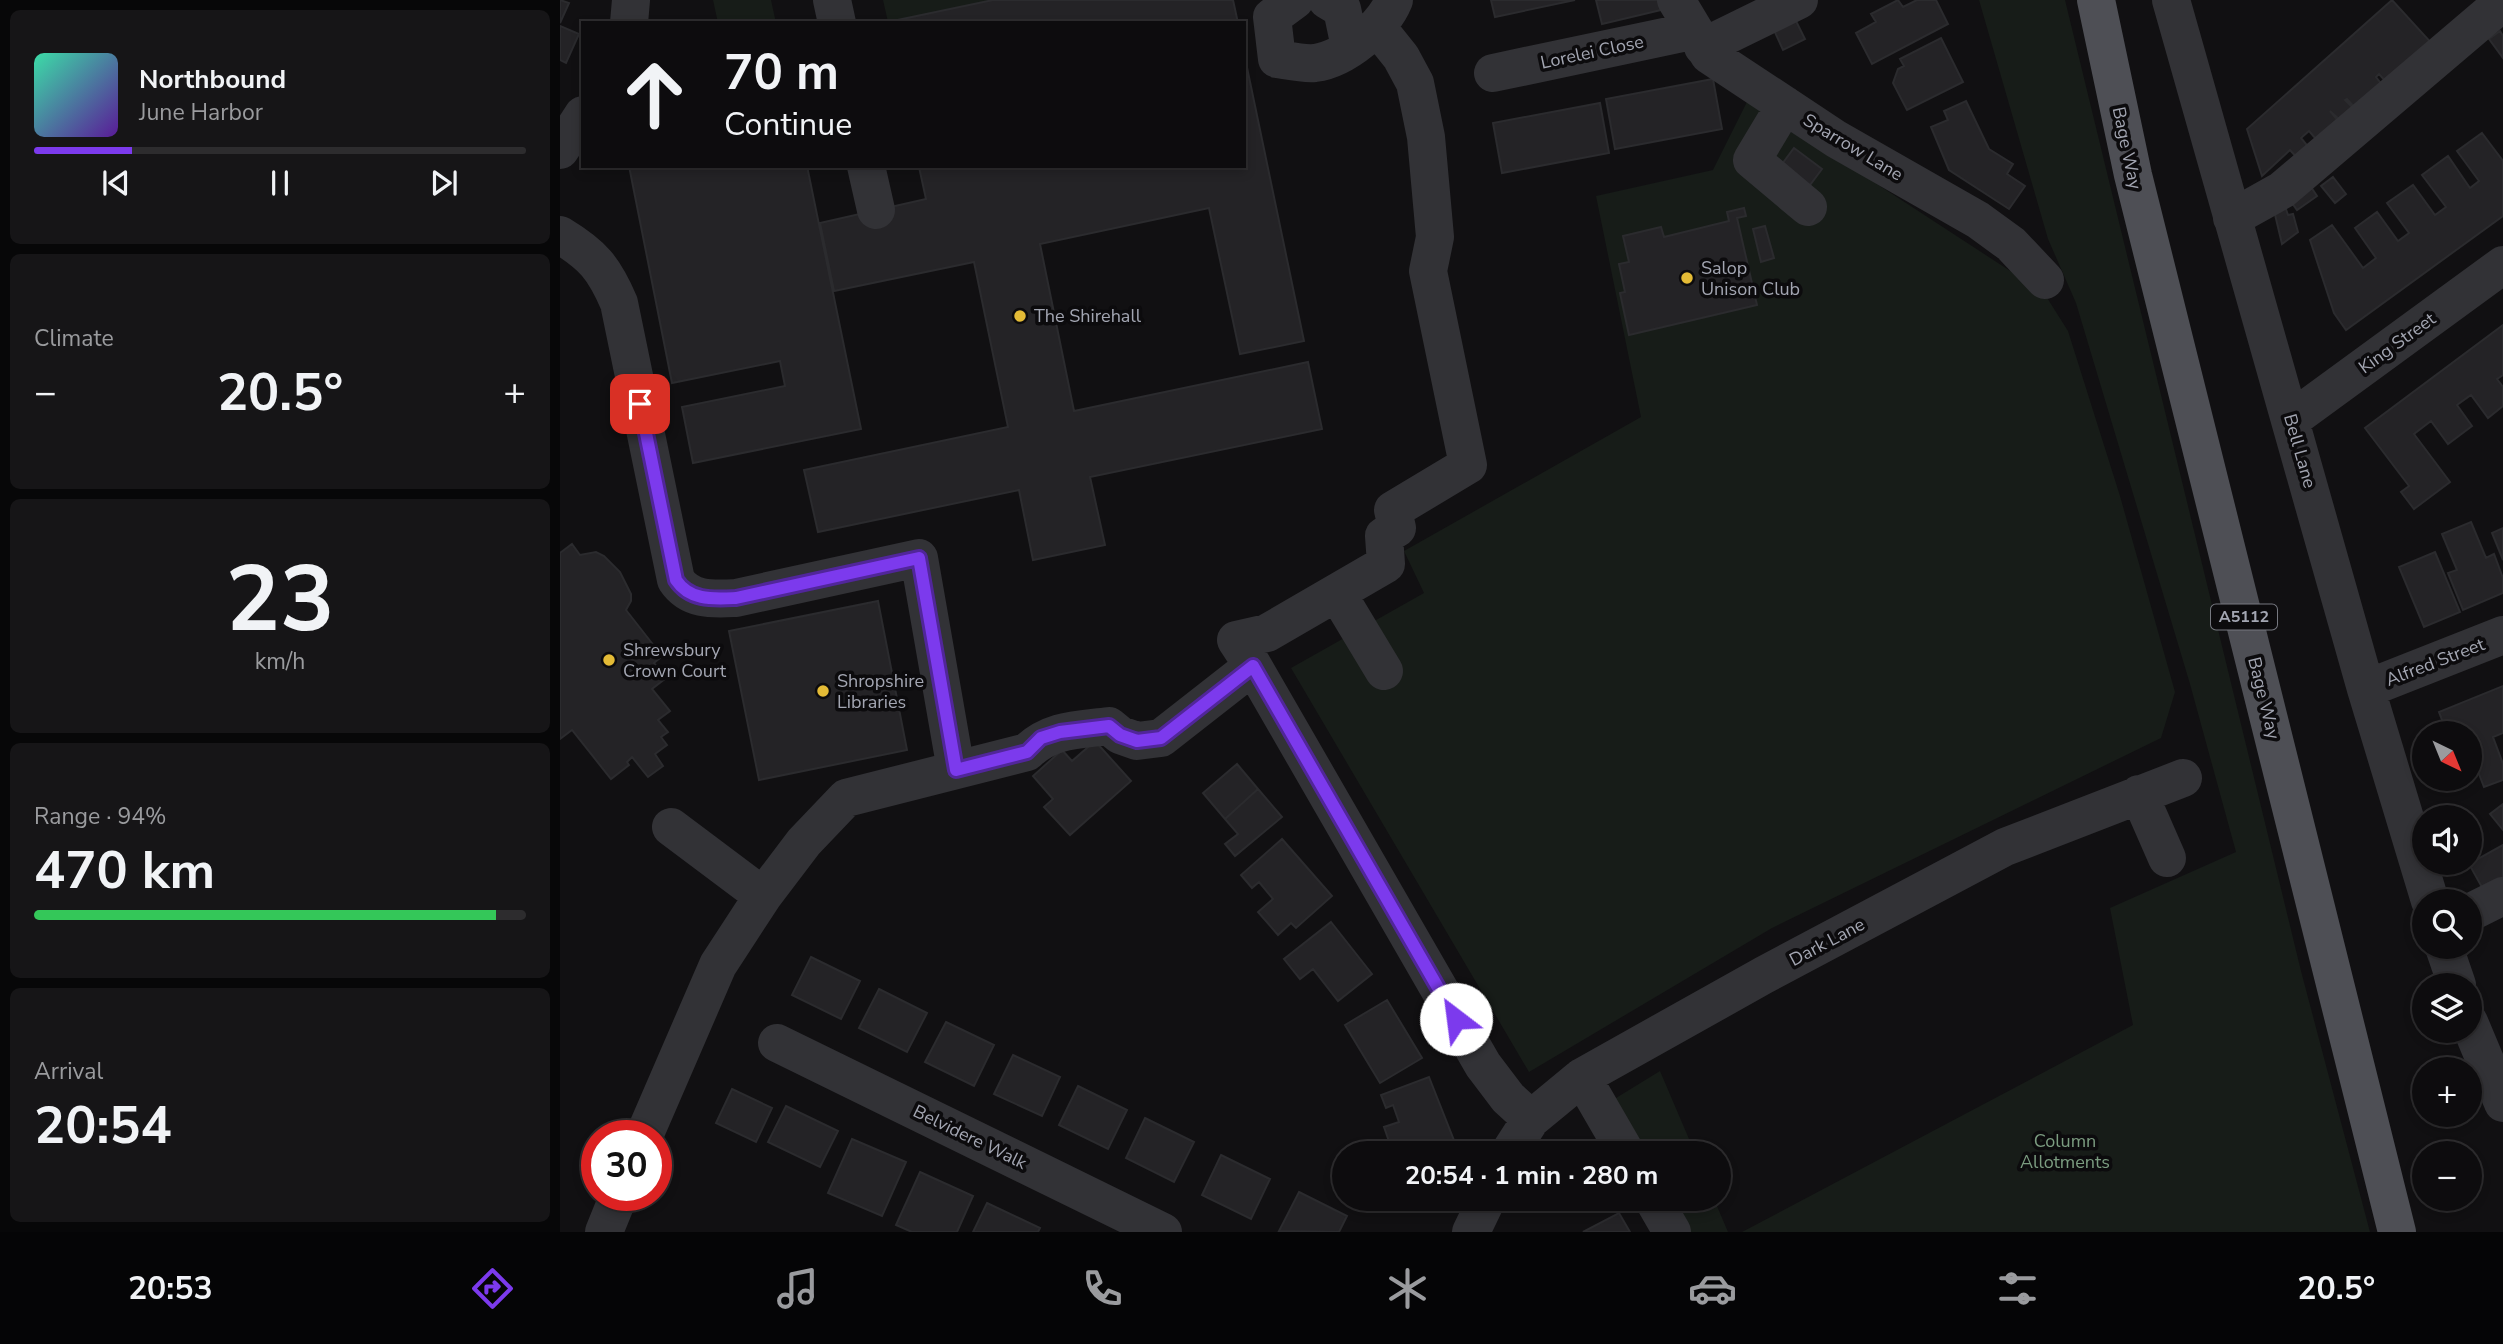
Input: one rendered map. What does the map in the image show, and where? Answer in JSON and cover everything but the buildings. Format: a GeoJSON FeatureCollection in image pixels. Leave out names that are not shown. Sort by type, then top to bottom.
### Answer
{"type":"FeatureCollection","features":[{"type":"Feature","properties":{"kind":"main road","name":"Bage Way"},"geometry":{"type":"LineString","coordinates":[[2096,0],[2133,175],[2397,1232]]}},
{"type":"Feature","properties":{"kind":"street"},"geometry":{"type":"LineString","coordinates":[[629,21],[631,0]]}},
{"type":"Feature","properties":{"kind":"street"},"geometry":{"type":"LineString","coordinates":[[832,0],[836,21]]}},
{"type":"Feature","properties":{"kind":"street"},"geometry":{"type":"LineString","coordinates":[[1295,0],[1272,18],[1278,58],[1317,63],[1374,25]]}},
{"type":"Feature","properties":{"kind":"street"},"geometry":{"type":"LineString","coordinates":[[1327,0],[1374,25],[1401,57],[1415,83],[1426,137],[1435,236],[1428,271],[1468,465],[1393,510],[1397,528],[1384,536],[1386,564],[1267,633],[1236,640],[1483,1065],[1508,1098],[1531,1119]]}},
{"type":"Feature","properties":{"kind":"street","name":"Lorelei Close"},"geometry":{"type":"LineString","coordinates":[[1493,73],[1799,0]]}},
{"type":"Feature","properties":{"kind":"street","name":"Bell Lane"},"geometry":{"type":"LineString","coordinates":[[2171,0],[2426,889]]}},
{"type":"Feature","properties":{"kind":"street"},"geometry":{"type":"LineString","coordinates":[[2232,218],[2282,190],[2503,2]]}},
{"type":"Feature","properties":{"kind":"street","name":"Sparrow Lane"},"geometry":{"type":"LineString","coordinates":[[1690,26],[1717,61],[1785,105],[1978,219],[2011,244],[2045,280]]}},
{"type":"Feature","properties":{"kind":"street"},"geometry":{"type":"LineString","coordinates":[[1785,105],[1752,160],[1808,207]]}},
{"type":"Feature","properties":{"kind":"street"},"geometry":{"type":"LineString","coordinates":[[560,150],[581,118]]}},
{"type":"Feature","properties":{"kind":"street"},"geometry":{"type":"LineString","coordinates":[[866,168],[876,210]]}},
{"type":"Feature","properties":{"kind":"street"},"geometry":{"type":"LineString","coordinates":[[560,235],[586,251],[606,273],[619,303],[676,580],[682,589],[692,595],[712,599],[736,598],[919,558],[956,770]]}},
{"type":"Feature","properties":{"kind":"street","name":"King Street"},"geometry":{"type":"LineString","coordinates":[[2291,420],[2503,265]]}},
{"type":"Feature","properties":{"kind":"street"},"geometry":{"type":"LineString","coordinates":[[1337,593],[1384,671]]}},
{"type":"Feature","properties":{"kind":"street","name":"Alfred Street"},"geometry":{"type":"LineString","coordinates":[[2367,689],[2503,635]]}},
{"type":"Feature","properties":{"kind":"street"},"geometry":{"type":"LineString","coordinates":[[651,1120],[718,965],[763,896],[804,842],[846,798],[1027,752],[1041,738],[1060,732],[1109,726],[1120,735],[1137,741],[1161,738],[1253,666]]}},
{"type":"Feature","properties":{"kind":"street","name":"Dark Lane"},"geometry":{"type":"LineString","coordinates":[[1517,1141],[1531,1119],[1582,1077],[1764,975],[2005,847],[2183,778]]}},
{"type":"Feature","properties":{"kind":"street"},"geometry":{"type":"LineString","coordinates":[[2139,794],[2167,858]]}},
{"type":"Feature","properties":{"kind":"street"},"geometry":{"type":"LineString","coordinates":[[671,827],[763,896]]}},
{"type":"Feature","properties":{"kind":"street"},"geometry":{"type":"LineString","coordinates":[[2482,906],[2503,896]]}},
{"type":"Feature","properties":{"kind":"street","name":"Belvidere Walk"},"geometry":{"type":"LineString","coordinates":[[777,1043],[1163,1232]]}},
{"type":"Feature","properties":{"kind":"street"},"geometry":{"type":"LineString","coordinates":[[2478,1043],[2503,1103]]}},
{"type":"Feature","properties":{"kind":"street"},"geometry":{"type":"LineString","coordinates":[[1582,1077],[1619,1141]]}},
{"type":"Feature","properties":{"kind":"street"},"geometry":{"type":"LineString","coordinates":[[604,1232],[613,1211]]}},
{"type":"Feature","properties":{"kind":"street"},"geometry":{"type":"LineString","coordinates":[[1471,1232],[1481,1211]]}},
{"type":"Feature","properties":{"kind":"street"},"geometry":{"type":"LineString","coordinates":[[1660,1211],[1672,1232]]}},
{"type":"Feature","properties":{"kind":"green space"},"geometry":{"type":"Polygon","coordinates":[[[713,0],[771,0],[776,21],[718,21],[713,0]]]}},
{"type":"Feature","properties":{"kind":"green space"},"geometry":{"type":"Polygon","coordinates":[[[883,0],[993,0],[893,21],[888,21],[883,0]]]}},
{"type":"Feature","properties":{"kind":"green space","name":"Column Allotments"},"geometry":{"type":"Polygon","coordinates":[[[1979,0],[2065,0],[2301,971],[2370,1232],[1742,1232],[2133,1025],[2110,908],[2236,852],[2190,684],[2076,303],[2048,239],[1979,0]]]}},
{"type":"Feature","properties":{"kind":"green space"},"geometry":{"type":"Polygon","coordinates":[[[1748,100],[2044,293],[2068,331],[2120,496],[2175,692],[2161,738],[1772,928],[1529,1072],[1291,668],[1424,593],[1404,551],[1641,417],[1596,196],[1713,170],[1748,100]]]}},
{"type":"Feature","properties":{"kind":"green space"},"geometry":{"type":"Polygon","coordinates":[[[1660,1071],[1690,1141],[1600,1141],[1585,1117],[1660,1071]]]}},
{"type":"Feature","properties":{"kind":"green space"},"geometry":{"type":"Polygon","coordinates":[[[1640,1211],[1719,1211],[1728,1232],[1653,1232],[1640,1211]]]}},
{"type":"Feature","properties":{"kind":"place","name":"Salop Unison Club"},"geometry":{"type":"Point","coordinates":[1687,278]}},
{"type":"Feature","properties":{"kind":"place","name":"The Shirehall"},"geometry":{"type":"Point","coordinates":[1020,316]}},
{"type":"Feature","properties":{"kind":"place","name":"Shrewsbury Crown Court"},"geometry":{"type":"Point","coordinates":[609,660]}},
{"type":"Feature","properties":{"kind":"place","name":"Shropshire Libraries"},"geometry":{"type":"Point","coordinates":[823,691]}},
{"type":"Feature","properties":{"kind":"route"},"geometry":{"type":"LineString","coordinates":[[640,404],[676,580],[682,589],[692,595],[712,599],[736,598],[919,558],[956,770],[1027,752],[1041,738],[1060,732],[1109,726],[1120,735],[1137,741],[1161,738],[1253,666],[1456,1019]]}}]}
